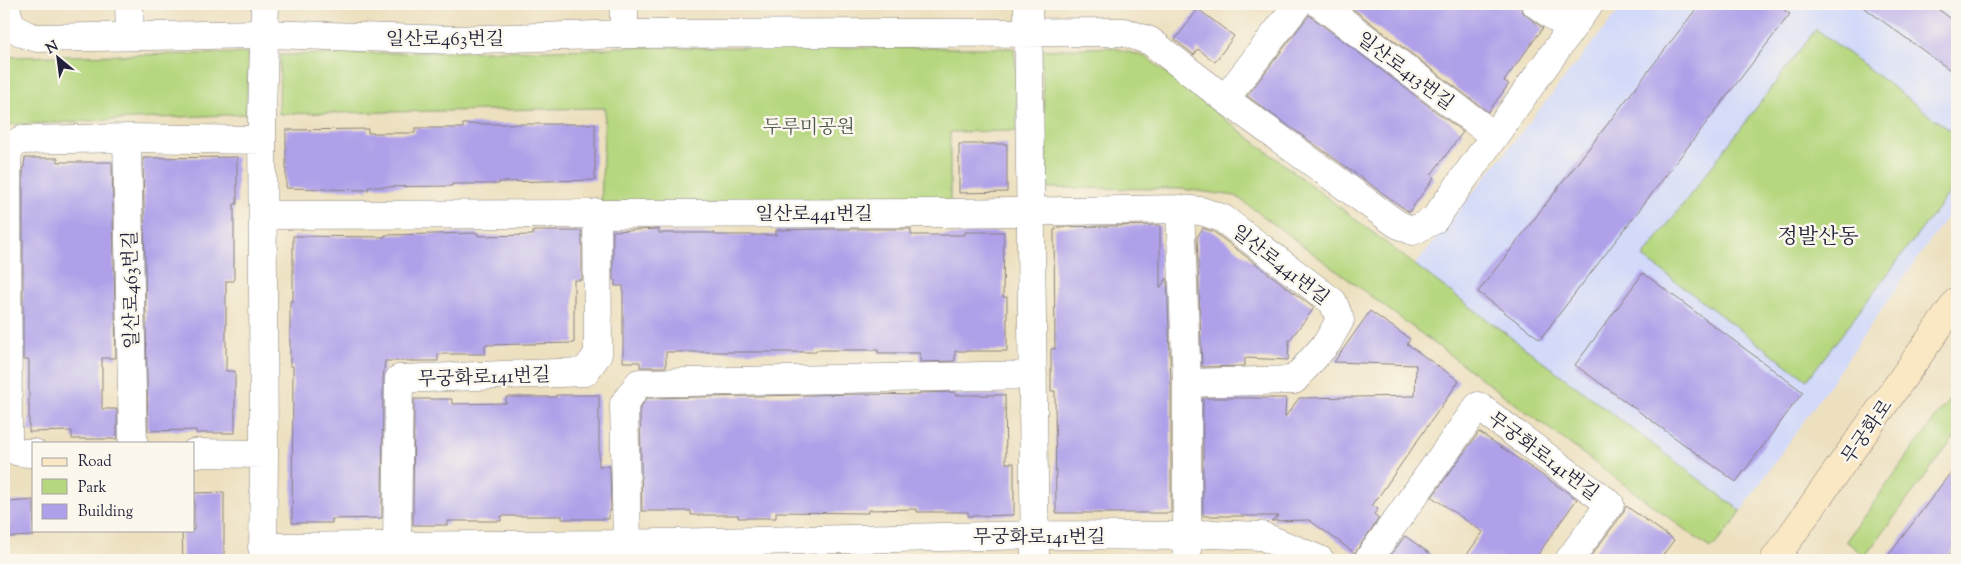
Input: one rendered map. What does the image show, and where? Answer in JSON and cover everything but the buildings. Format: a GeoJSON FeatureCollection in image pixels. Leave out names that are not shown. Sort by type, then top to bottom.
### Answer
{"type":"FeatureCollection","features":[{"type":"Feature","properties":{"kind":"main road","name":"무궁화로"},"geometry":{"type":"LineString","coordinates":[[1774,560],[1957,301]]}},
{"type":"Feature","properties":{"kind":"street","name":"일산로463번길"},"geometry":{"type":"LineString","coordinates":[[6,4],[7,15],[13,27],[22,34],[37,38],[266,34],[454,40],[624,34]]}},
{"type":"Feature","properties":{"kind":"street"},"geometry":{"type":"LineString","coordinates":[[129,4],[130,35]]}},
{"type":"Feature","properties":{"kind":"street"},"geometry":{"type":"LineString","coordinates":[[263,554],[262,90],[266,34],[265,4]]}},
{"type":"Feature","properties":{"kind":"street"},"geometry":{"type":"LineString","coordinates":[[624,4],[624,34],[1124,32],[1150,41],[1225,99],[1397,224],[1412,231],[1434,220],[1589,4]]}},
{"type":"Feature","properties":{"kind":"street"},"geometry":{"type":"LineString","coordinates":[[1028,4],[1035,548]]}},
{"type":"Feature","properties":{"kind":"street"},"geometry":{"type":"LineString","coordinates":[[1225,99],[1298,4]]}},
{"type":"Feature","properties":{"kind":"street","name":"일산로413번길"},"geometry":{"type":"LineString","coordinates":[[1320,4],[1493,136]]}},
{"type":"Feature","properties":{"kind":"street"},"geometry":{"type":"LineString","coordinates":[[1536,4],[1570,28]]}},
{"type":"Feature","properties":{"kind":"street","name":"일산로463번길"},"geometry":{"type":"LineString","coordinates":[[127,138],[133,442]]}},
{"type":"Feature","properties":{"kind":"street"},"geometry":{"type":"LineString","coordinates":[[22,451],[8,441],[8,148],[21,140],[127,138],[262,140]]}},
{"type":"Feature","properties":{"kind":"street"},"geometry":{"type":"LineString","coordinates":[[1180,208],[1187,383],[1187,548]]}},
{"type":"Feature","properties":{"kind":"street","name":"일산로441번길"},"geometry":{"type":"LineString","coordinates":[[597,213],[1031,211],[1180,208],[1201,211],[1222,218],[1333,302],[1340,320],[1326,343],[1294,380],[1187,383]]}},
{"type":"Feature","properties":{"kind":"street"},"geometry":{"type":"LineString","coordinates":[[263,215],[597,213]]}},
{"type":"Feature","properties":{"kind":"street","name":"무궁화로141번길"},"geometry":{"type":"LineString","coordinates":[[397,545],[399,379],[584,372],[598,354],[597,213]]}},
{"type":"Feature","properties":{"kind":"street"},"geometry":{"type":"LineString","coordinates":[[627,544],[624,404],[640,383],[1033,375]]}},
{"type":"Feature","properties":{"kind":"street","name":"무궁화로141번길"},"geometry":{"type":"LineString","coordinates":[[1368,560],[1478,406],[1610,504],[1569,560]]}},
{"type":"Feature","properties":{"kind":"street"},"geometry":{"type":"LineString","coordinates":[[195,453],[264,454]]}},
{"type":"Feature","properties":{"kind":"street","name":"무궁화로141번길"},"geometry":{"type":"LineString","coordinates":[[263,554],[397,545],[598,552],[627,544],[891,549],[1187,548],[1211,534],[1262,536],[1320,560]]}},
{"type":"Feature","properties":{"kind":"shaded area"},"geometry":{"type":"Polygon","coordinates":[[[1624,4],[1957,4],[1957,202],[1741,511],[1415,265],[1624,4]]]}},
{"type":"Feature","properties":{"kind":"green space"},"geometry":{"type":"Polygon","coordinates":[[[1816,29],[1957,136],[1957,183],[1807,380],[1643,257],[1816,29]]]}},
{"type":"Feature","properties":{"kind":"green space","name":"두루미공원"},"geometry":{"type":"Polygon","coordinates":[[[614,47],[1014,48],[1017,80],[1017,131],[950,132],[950,204],[601,204],[605,108],[279,114],[280,55],[603,49],[614,47]]]}},
{"type":"Feature","properties":{"kind":"green space"},"geometry":{"type":"Polygon","coordinates":[[[1111,47],[1146,57],[1415,265],[1741,511],[1733,524],[1711,549],[1236,196],[1182,189],[1048,188],[1041,50],[1111,47]]]}},
{"type":"Feature","properties":{"kind":"green space"},"geometry":{"type":"Polygon","coordinates":[[[249,53],[246,114],[4,125],[4,57],[249,53]]]}},
{"type":"Feature","properties":{"kind":"green space"},"geometry":{"type":"Polygon","coordinates":[[[1957,388],[1957,434],[1865,556],[1846,541],[1957,388]]]}},
{"type":"Feature","properties":{"kind":"district","name":"정발산동"},"geometry":{"type":"Point","coordinates":[1818,236]}}]}
